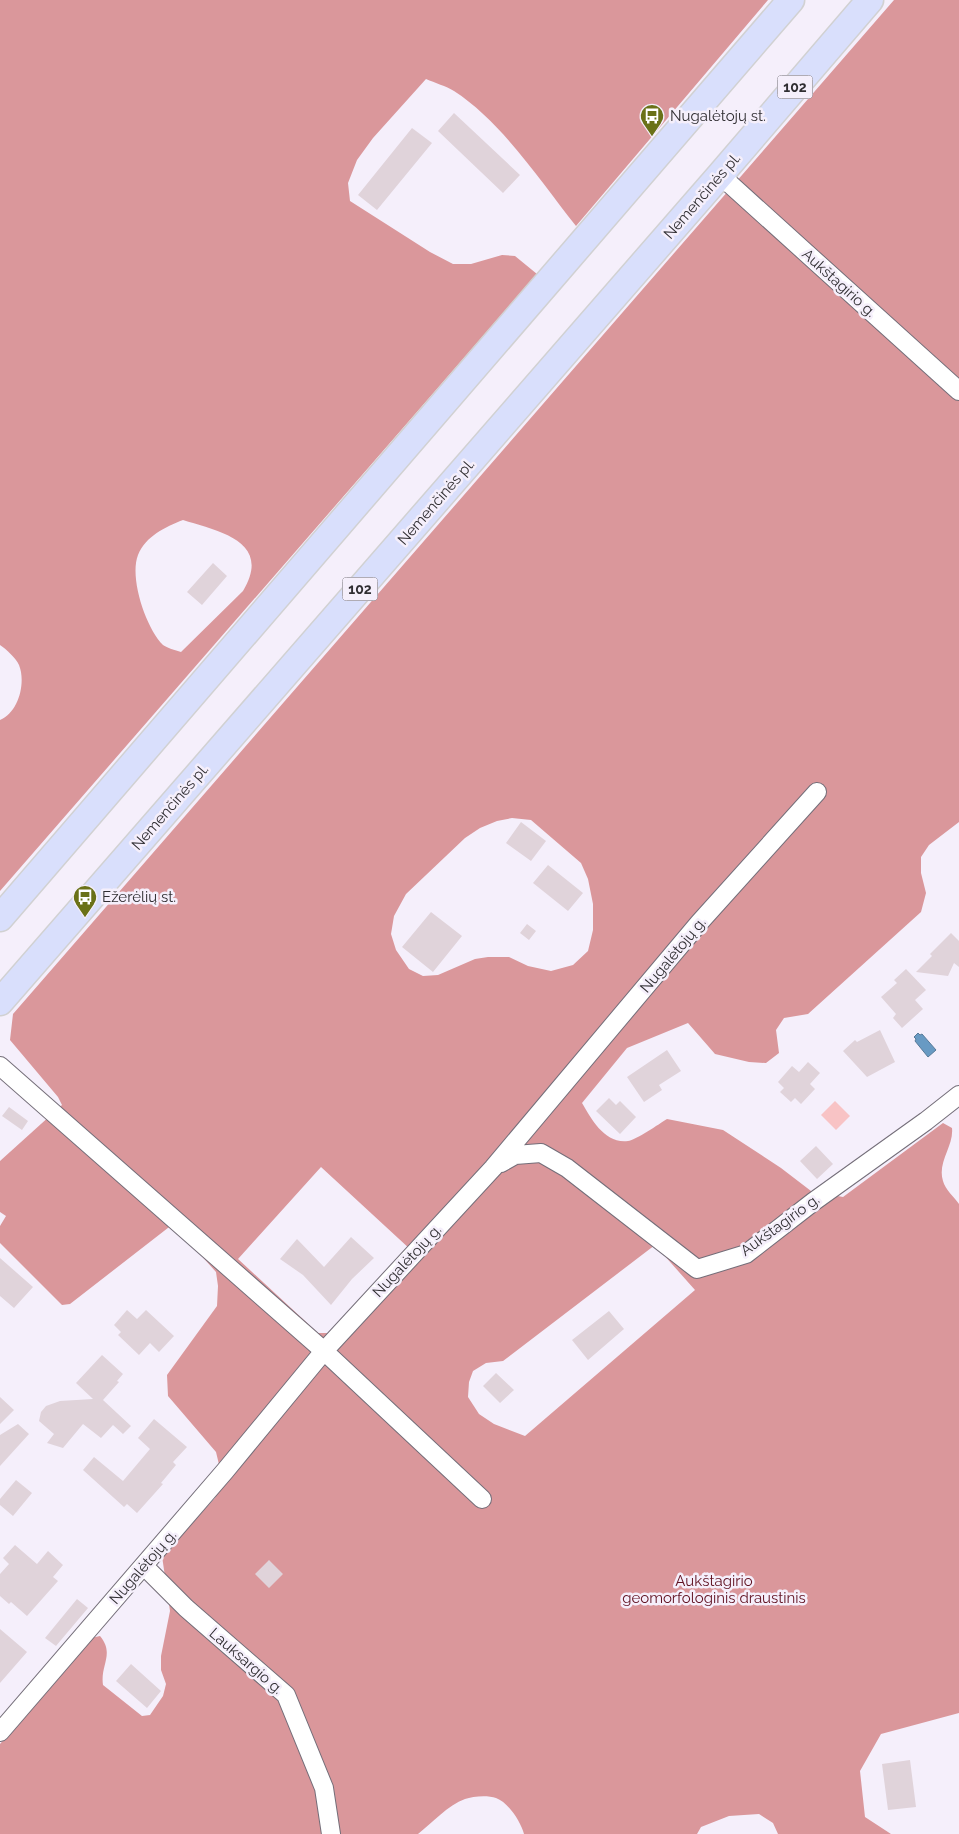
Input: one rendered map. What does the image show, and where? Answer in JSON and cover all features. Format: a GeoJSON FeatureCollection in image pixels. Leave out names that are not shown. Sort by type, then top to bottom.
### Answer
{"type":"FeatureCollection","features":[{"type":"Feature","properties":{"kind":"main road"},"geometry":{"type":"LineString","coordinates":[[0,918],[791,0]]}},
{"type":"Feature","properties":{"kind":"main road","name":"Nemenčinės pl."},"geometry":{"type":"LineString","coordinates":[[0,1002],[870,0]]}},
{"type":"Feature","properties":{"kind":"street","name":"Aukštagirio g."},"geometry":{"type":"LineString","coordinates":[[720,175],[959,390]]}},
{"type":"Feature","properties":{"kind":"street","name":"Nugalėtojų g."},"geometry":{"type":"LineString","coordinates":[[0,1732],[144,1566],[324,1351],[493,1168],[699,923],[817,792]]}},
{"type":"Feature","properties":{"kind":"street"},"geometry":{"type":"LineString","coordinates":[[0,1066],[324,1351],[482,1499]]}},
{"type":"Feature","properties":{"kind":"street","name":"Aukštagirio g."},"geometry":{"type":"LineString","coordinates":[[493,1168],[515,1155],[541,1153],[567,1168],[697,1269],[746,1254],[813,1202],[959,1095]]}},
{"type":"Feature","properties":{"kind":"street","name":"Lauksargio g."},"geometry":{"type":"LineString","coordinates":[[144,1566],[186,1608],[286,1695],[324,1788],[331,1834]]}},
{"type":"Feature","properties":{"kind":"shaded area"},"geometry":{"type":"Polygon","coordinates":[[[835,1101],[850,1116],[836,1130],[821,1115],[835,1101]]]}},
{"type":"Feature","properties":{"kind":"green space"},"geometry":{"type":"Polygon","coordinates":[[[0,0],[768,0],[576,226],[535,172],[504,136],[472,104],[448,88],[426,79],[373,138],[357,160],[348,183],[350,201],[430,252],[453,264],[471,264],[502,255],[515,256],[537,274],[0,891],[0,720],[7,716],[16,704],[22,680],[18,662],[0,645],[0,0]],[[183,520],[151,537],[141,548],[136,565],[137,589],[151,627],[163,645],[181,652],[243,591],[250,574],[251,560],[246,549],[237,541],[225,534],[183,520]]]}},
{"type":"Feature","properties":{"kind":"green space","name":"Aukštagirio geomorfologinis draustinis"},"geometry":{"type":"Polygon","coordinates":[[[894,0],[959,0],[959,822],[929,845],[921,857],[921,873],[926,893],[921,912],[808,1014],[784,1018],[776,1030],[779,1053],[766,1063],[749,1062],[715,1054],[688,1023],[627,1048],[582,1103],[600,1130],[613,1139],[620,1141],[632,1140],[667,1119],[723,1130],[781,1168],[811,1191],[843,1197],[943,1123],[952,1128],[951,1141],[942,1167],[942,1174],[946,1187],[959,1204],[959,1713],[881,1734],[860,1771],[865,1817],[891,1834],[778,1834],[773,1823],[759,1814],[729,1816],[701,1827],[697,1834],[524,1834],[517,1818],[501,1800],[485,1796],[472,1797],[459,1802],[446,1810],[418,1834],[0,1834],[0,1744],[91,1638],[100,1636],[106,1648],[103,1685],[142,1716],[150,1715],[163,1696],[166,1684],[161,1670],[161,1656],[170,1611],[162,1556],[215,1498],[222,1477],[216,1452],[168,1396],[167,1375],[217,1306],[218,1286],[216,1272],[173,1224],[70,1304],[62,1305],[0,1243],[0,1226],[6,1216],[0,1212],[0,1161],[62,1105],[58,1097],[10,1040],[13,1014],[894,0]],[[512,818],[497,821],[480,828],[465,838],[406,894],[394,916],[391,934],[396,950],[409,969],[423,976],[438,975],[475,959],[509,957],[528,966],[551,971],[573,965],[588,951],[593,930],[593,904],[588,879],[581,863],[531,820],[512,818]],[[321,1167],[238,1259],[318,1333],[332,1333],[411,1250],[321,1167]],[[655,1245],[503,1361],[486,1363],[473,1371],[469,1382],[468,1397],[479,1414],[494,1424],[525,1436],[695,1290],[655,1245]]]}},
{"type":"Feature","properties":{"kind":"water"},"geometry":{"type":"Polygon","coordinates":[[[918,1033],[922,1034],[936,1050],[928,1057],[915,1041],[914,1037],[918,1033]]]}},
{"type":"Feature","properties":{"kind":"building"},"geometry":{"type":"Polygon","coordinates":[[[454,113],[520,175],[503,193],[438,131],[454,113]]]}},
{"type":"Feature","properties":{"kind":"building"},"geometry":{"type":"Polygon","coordinates":[[[412,128],[432,143],[377,210],[358,195],[412,128]]]}},
{"type":"Feature","properties":{"kind":"building"},"geometry":{"type":"Polygon","coordinates":[[[213,563],[227,576],[202,605],[187,592],[213,563]]]}},
{"type":"Feature","properties":{"kind":"building"},"geometry":{"type":"Polygon","coordinates":[[[521,822],[546,841],[531,861],[506,843],[521,822]]]}},
{"type":"Feature","properties":{"kind":"building"},"geometry":{"type":"Polygon","coordinates":[[[548,865],[583,893],[568,911],[533,883],[548,865]]]}},
{"type":"Feature","properties":{"kind":"building"},"geometry":{"type":"Polygon","coordinates":[[[431,912],[462,936],[433,972],[402,947],[431,912]]]}},
{"type":"Feature","properties":{"kind":"building"},"geometry":{"type":"Polygon","coordinates":[[[527,924],[536,931],[529,940],[520,933],[527,924]]]}},
{"type":"Feature","properties":{"kind":"building"},"geometry":{"type":"Polygon","coordinates":[[[951,933],[959,941],[959,967],[954,963],[948,976],[916,972],[932,956],[930,954],[951,933]]]}},
{"type":"Feature","properties":{"kind":"building"},"geometry":{"type":"Polygon","coordinates":[[[906,969],[926,990],[915,1000],[923,1009],[902,1028],[893,1018],[896,1014],[881,997],[897,983],[894,980],[906,969]]]}},
{"type":"Feature","properties":{"kind":"building"},"geometry":{"type":"Polygon","coordinates":[[[880,1030],[895,1062],[867,1077],[843,1051],[855,1040],[857,1042],[880,1030]]]}},
{"type":"Feature","properties":{"kind":"building"},"geometry":{"type":"Polygon","coordinates":[[[667,1050],[681,1071],[659,1085],[662,1090],[644,1102],[627,1077],[667,1050]]]}},
{"type":"Feature","properties":{"kind":"building"},"geometry":{"type":"Polygon","coordinates":[[[808,1062],[820,1073],[810,1084],[815,1089],[801,1104],[795,1098],[791,1102],[780,1092],[784,1088],[778,1082],[792,1066],[799,1072],[808,1062]]]}},
{"type":"Feature","properties":{"kind":"building"},"geometry":{"type":"Polygon","coordinates":[[[609,1098],[616,1105],[620,1101],[636,1117],[620,1134],[596,1111],[609,1098]]]}},
{"type":"Feature","properties":{"kind":"building"},"geometry":{"type":"Polygon","coordinates":[[[9,1107],[28,1121],[22,1130],[2,1116],[9,1107]]]}},
{"type":"Feature","properties":{"kind":"building"},"geometry":{"type":"Polygon","coordinates":[[[816,1146],[833,1164],[817,1179],[800,1161],[816,1146]]]}},
{"type":"Feature","properties":{"kind":"building"},"geometry":{"type":"Polygon","coordinates":[[[351,1237],[374,1258],[352,1279],[331,1305],[303,1275],[280,1259],[297,1239],[324,1267],[351,1237]]]}},
{"type":"Feature","properties":{"kind":"building"},"geometry":{"type":"Polygon","coordinates":[[[0,1258],[33,1287],[14,1308],[0,1296],[0,1258]]]}},
{"type":"Feature","properties":{"kind":"building"},"geometry":{"type":"Polygon","coordinates":[[[127,1310],[137,1319],[146,1310],[174,1336],[159,1352],[150,1343],[139,1355],[118,1335],[121,1332],[114,1325],[127,1310]]]}},
{"type":"Feature","properties":{"kind":"building"},"geometry":{"type":"Polygon","coordinates":[[[609,1311],[624,1329],[588,1360],[572,1340],[609,1311]]]}},
{"type":"Feature","properties":{"kind":"building"},"geometry":{"type":"Polygon","coordinates":[[[102,1355],[123,1374],[117,1381],[119,1382],[103,1400],[131,1426],[123,1434],[113,1425],[101,1438],[83,1424],[63,1448],[47,1443],[54,1434],[39,1421],[41,1412],[46,1406],[60,1401],[93,1399],[76,1383],[102,1355]]]}},
{"type":"Feature","properties":{"kind":"building"},"geometry":{"type":"Polygon","coordinates":[[[496,1373],[514,1390],[500,1403],[483,1386],[496,1373]]]}},
{"type":"Feature","properties":{"kind":"building"},"geometry":{"type":"Polygon","coordinates":[[[0,1397],[14,1410],[0,1424],[0,1397]]]}},
{"type":"Feature","properties":{"kind":"building"},"geometry":{"type":"Polygon","coordinates":[[[154,1419],[187,1447],[173,1462],[176,1465],[161,1483],[163,1484],[137,1513],[127,1504],[124,1507],[83,1470],[94,1457],[123,1481],[150,1449],[138,1438],[154,1419]]]}},
{"type":"Feature","properties":{"kind":"building"},"geometry":{"type":"Polygon","coordinates":[[[18,1424],[29,1434],[0,1466],[0,1435],[18,1424]]]}},
{"type":"Feature","properties":{"kind":"building"},"geometry":{"type":"Polygon","coordinates":[[[16,1480],[32,1493],[13,1516],[0,1505],[0,1499],[16,1480]]]}},
{"type":"Feature","properties":{"kind":"building"},"geometry":{"type":"Polygon","coordinates":[[[15,1545],[37,1564],[48,1551],[63,1565],[53,1577],[58,1581],[27,1616],[11,1602],[9,1604],[0,1596],[0,1574],[9,1564],[3,1558],[15,1545]]]}},
{"type":"Feature","properties":{"kind":"building"},"geometry":{"type":"Polygon","coordinates":[[[269,1560],[283,1574],[269,1588],[255,1574],[269,1560]]]}},
{"type":"Feature","properties":{"kind":"building"},"geometry":{"type":"Polygon","coordinates":[[[77,1599],[88,1608],[56,1646],[45,1638],[77,1599]]]}},
{"type":"Feature","properties":{"kind":"building"},"geometry":{"type":"Polygon","coordinates":[[[0,1629],[27,1652],[0,1683],[0,1629]]]}},
{"type":"Feature","properties":{"kind":"building"},"geometry":{"type":"Polygon","coordinates":[[[131,1664],[161,1691],[147,1708],[116,1681],[131,1664]]]}},
{"type":"Feature","properties":{"kind":"building"},"geometry":{"type":"Polygon","coordinates":[[[910,1760],[916,1807],[888,1810],[882,1764],[910,1760]]]}},
{"type":"Feature","properties":{"kind":"place","name":"Nugalėtojų st."},"geometry":{"type":"Point","coordinates":[652,137]}},
{"type":"Feature","properties":{"kind":"place","name":"Ežerėlių st."},"geometry":{"type":"Point","coordinates":[85,918]}}]}
